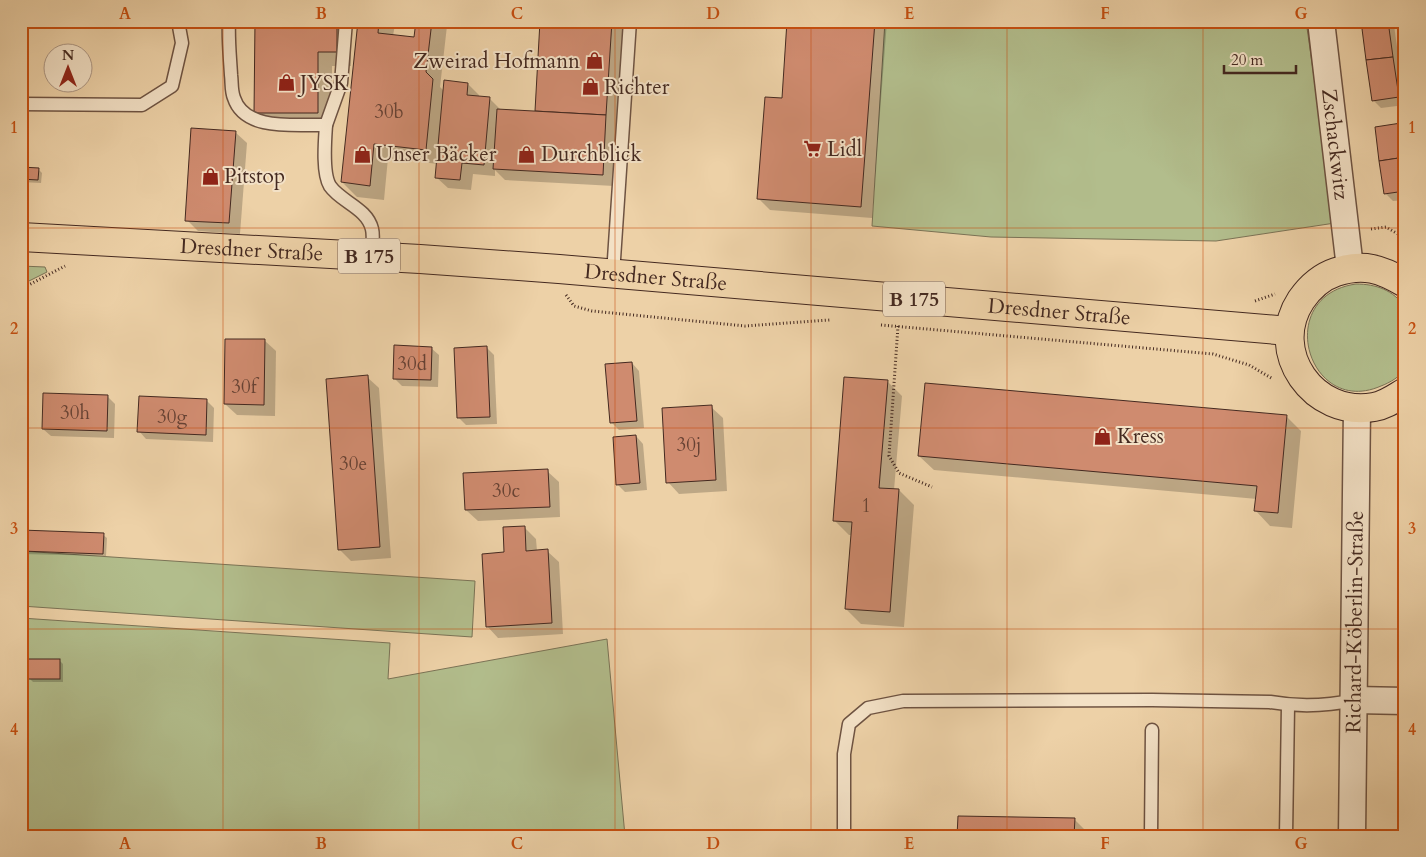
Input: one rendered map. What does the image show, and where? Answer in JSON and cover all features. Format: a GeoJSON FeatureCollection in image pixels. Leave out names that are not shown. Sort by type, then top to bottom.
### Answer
{"type":"FeatureCollection","features":[{"type":"Feature","properties":{"kind":"main road","name":"Dresdner Straße"},"geometry":{"type":"LineString","coordinates":[[21,237],[371,256],[559,269],[1290,331]]}},
{"type":"Feature","properties":{"kind":"main road"},"geometry":{"type":"LineString","coordinates":[[1405,283],[1388,273],[1368,268],[1350,268],[1326,276],[1308,290],[1295,309],[1290,331],[1291,353],[1299,374],[1313,391],[1334,404],[1357,408],[1375,407],[1391,401],[1405,392]]}},
{"type":"Feature","properties":{"kind":"street","name":"Zschackwitz"},"geometry":{"type":"LineString","coordinates":[[1321,21],[1350,268]]}},
{"type":"Feature","properties":{"kind":"street","name":"Richard-Köberlin-Straße"},"geometry":{"type":"LineString","coordinates":[[1352,836],[1357,408]]}},
{"type":"Feature","properties":{"kind":"street"},"geometry":{"type":"LineString","coordinates":[[1355,700],[1405,701]]}},
{"type":"Feature","properties":{"kind":"lane"},"geometry":{"type":"LineString","coordinates":[[21,104],[142,105],[172,86],[182,43],[178,21]]}},
{"type":"Feature","properties":{"kind":"lane"},"geometry":{"type":"LineString","coordinates":[[228,21],[234,97],[242,113],[256,121],[275,124],[326,125]]}},
{"type":"Feature","properties":{"kind":"lane"},"geometry":{"type":"LineString","coordinates":[[346,21],[341,83],[326,125],[324,162],[329,185],[364,214],[372,229],[371,256]]}},
{"type":"Feature","properties":{"kind":"lane"},"geometry":{"type":"LineString","coordinates":[[613,274],[630,21]]}},
{"type":"Feature","properties":{"kind":"lane"},"geometry":{"type":"LineString","coordinates":[[844,836],[844,754],[849,724],[868,708],[903,701],[1152,700],[1270,702],[1288,706],[1330,704],[1355,700]]}},
{"type":"Feature","properties":{"kind":"lane"},"geometry":{"type":"LineString","coordinates":[[1286,836],[1288,706]]}},
{"type":"Feature","properties":{"kind":"lane"},"geometry":{"type":"LineString","coordinates":[[1151,836],[1152,730]]}},
{"type":"Feature","properties":{"kind":"path"},"geometry":{"type":"LineString","coordinates":[[21,289],[69,263]]}},
{"type":"Feature","properties":{"kind":"path"},"geometry":{"type":"LineString","coordinates":[[559,269],[562,290],[574,306],[592,311],[745,326],[836,321]]}},
{"type":"Feature","properties":{"kind":"path"},"geometry":{"type":"LineString","coordinates":[[880,324],[1213,354],[1249,365],[1277,382]]}},
{"type":"Feature","properties":{"kind":"path"},"geometry":{"type":"LineString","coordinates":[[898,326],[889,456],[899,473],[932,487]]}},
{"type":"Feature","properties":{"kind":"green space"},"geometry":{"type":"Polygon","coordinates":[[[885,21],[1306,21],[1335,223],[1216,241],[991,237],[872,226],[885,21]]]}},
{"type":"Feature","properties":{"kind":"green space"},"geometry":{"type":"Polygon","coordinates":[[[21,266],[45,267],[47,272],[21,285],[21,266]]]}},
{"type":"Feature","properties":{"kind":"green space"},"geometry":{"type":"Polygon","coordinates":[[[1356,284],[1384,289],[1395,296],[1405,307],[1405,368],[1398,376],[1381,386],[1356,391],[1334,385],[1319,371],[1310,352],[1308,330],[1314,310],[1330,293],[1356,284]]]}},
{"type":"Feature","properties":{"kind":"green space"},"geometry":{"type":"Polygon","coordinates":[[[21,551],[475,581],[472,637],[21,606],[21,551]]]}},
{"type":"Feature","properties":{"kind":"green space"},"geometry":{"type":"Polygon","coordinates":[[[21,618],[390,643],[388,679],[607,639],[625,836],[21,836],[21,618]]]}},
{"type":"Feature","properties":{"kind":"building","name":"JYSK"},"geometry":{"type":"Polygon","coordinates":[[[255,21],[337,21],[337,52],[318,52],[318,113],[254,113],[255,21]]]}},
{"type":"Feature","properties":{"kind":"building"},"geometry":{"type":"Polygon","coordinates":[[[358,21],[379,21],[378,33],[414,37],[416,21],[432,21],[426,72],[433,79],[426,150],[374,144],[370,186],[341,182],[358,21]]]}},
{"type":"Feature","properties":{"kind":"building"},"geometry":{"type":"Polygon","coordinates":[[[540,21],[612,21],[606,115],[535,111],[540,21]]]}},
{"type":"Feature","properties":{"kind":"building","name":"Lidl"},"geometry":{"type":"Polygon","coordinates":[[[787,21],[875,21],[861,207],[757,199],[765,97],[782,98],[787,21]]]}},
{"type":"Feature","properties":{"kind":"building"},"geometry":{"type":"Polygon","coordinates":[[[1361,21],[1388,21],[1393,57],[1366,60],[1361,21]]]}},
{"type":"Feature","properties":{"kind":"building"},"geometry":{"type":"Polygon","coordinates":[[[1393,57],[1399,97],[1372,101],[1366,60],[1393,57]]]}},
{"type":"Feature","properties":{"kind":"building"},"geometry":{"type":"Polygon","coordinates":[[[444,80],[468,83],[467,95],[490,97],[484,165],[462,163],[460,180],[435,178],[444,80]]]}},
{"type":"Feature","properties":{"kind":"building"},"geometry":{"type":"Polygon","coordinates":[[[497,109],[606,115],[603,175],[493,169],[497,109]]]}},
{"type":"Feature","properties":{"kind":"building"},"geometry":{"type":"Polygon","coordinates":[[[1401,123],[1405,157],[1379,161],[1375,127],[1401,123]]]}},
{"type":"Feature","properties":{"kind":"building","name":"Pitstop"},"geometry":{"type":"Polygon","coordinates":[[[191,128],[236,131],[229,223],[185,221],[191,128]]]}},
{"type":"Feature","properties":{"kind":"building"},"geometry":{"type":"Polygon","coordinates":[[[1405,157],[1405,191],[1384,194],[1379,161],[1405,157]]]}},
{"type":"Feature","properties":{"kind":"building"},"geometry":{"type":"Polygon","coordinates":[[[21,167],[39,168],[38,180],[21,179],[21,167]]]}},
{"type":"Feature","properties":{"kind":"building"},"geometry":{"type":"Polygon","coordinates":[[[225,339],[265,339],[264,405],[224,404],[225,339]]]}},
{"type":"Feature","properties":{"kind":"building"},"geometry":{"type":"Polygon","coordinates":[[[394,345],[432,347],[431,380],[393,379],[394,345]]]}},
{"type":"Feature","properties":{"kind":"building"},"geometry":{"type":"Polygon","coordinates":[[[487,346],[490,417],[457,418],[454,348],[487,346]]]}},
{"type":"Feature","properties":{"kind":"building"},"geometry":{"type":"Polygon","coordinates":[[[632,362],[637,421],[610,423],[605,364],[632,362]]]}},
{"type":"Feature","properties":{"kind":"building"},"geometry":{"type":"Polygon","coordinates":[[[368,375],[380,547],[338,550],[326,379],[368,375]]]}},
{"type":"Feature","properties":{"kind":"building"},"geometry":{"type":"Polygon","coordinates":[[[844,377],[888,380],[879,488],[899,489],[890,612],[845,609],[852,522],[833,521],[844,377]]]}},
{"type":"Feature","properties":{"kind":"building","name":"Kress"},"geometry":{"type":"Polygon","coordinates":[[[925,383],[1287,415],[1278,513],[1254,511],[1257,486],[918,456],[925,383]]]}},
{"type":"Feature","properties":{"kind":"building"},"geometry":{"type":"Polygon","coordinates":[[[43,393],[108,395],[107,431],[42,429],[43,393]]]}},
{"type":"Feature","properties":{"kind":"building"},"geometry":{"type":"Polygon","coordinates":[[[139,396],[207,399],[206,435],[137,432],[139,396]]]}},
{"type":"Feature","properties":{"kind":"building"},"geometry":{"type":"Polygon","coordinates":[[[712,405],[716,480],[666,483],[662,408],[712,405]]]}},
{"type":"Feature","properties":{"kind":"building"},"geometry":{"type":"Polygon","coordinates":[[[636,435],[640,483],[616,485],[613,437],[636,435]]]}},
{"type":"Feature","properties":{"kind":"building"},"geometry":{"type":"Polygon","coordinates":[[[548,469],[550,507],[465,510],[463,473],[548,469]]]}},
{"type":"Feature","properties":{"kind":"building"},"geometry":{"type":"Polygon","coordinates":[[[525,526],[526,551],[548,549],[552,623],[486,627],[482,554],[504,552],[503,527],[525,526]]]}},
{"type":"Feature","properties":{"kind":"building"},"geometry":{"type":"Polygon","coordinates":[[[21,530],[104,533],[103,554],[21,551],[21,530]]]}},
{"type":"Feature","properties":{"kind":"building"},"geometry":{"type":"Polygon","coordinates":[[[28,659],[60,659],[60,679],[28,679],[28,659]]]}},
{"type":"Feature","properties":{"kind":"building"},"geometry":{"type":"Polygon","coordinates":[[[958,816],[1075,818],[1074,836],[957,836],[958,816]]]}},
{"type":"Feature","properties":{"kind":"place","name":"Zweirad Hofmann"},"geometry":{"type":"Point","coordinates":[594,61]}},
{"type":"Feature","properties":{"kind":"place","name":"JYSK"},"geometry":{"type":"Point","coordinates":[286,83]}},
{"type":"Feature","properties":{"kind":"place","name":"Richter"},"geometry":{"type":"Point","coordinates":[590,87]}},
{"type":"Feature","properties":{"kind":"place","name":"Lidl"},"geometry":{"type":"Point","coordinates":[813,149]}},
{"type":"Feature","properties":{"kind":"place","name":"Unser Bäcker"},"geometry":{"type":"Point","coordinates":[362,154]}},
{"type":"Feature","properties":{"kind":"place","name":"Durchblick"},"geometry":{"type":"Point","coordinates":[527,154]}},
{"type":"Feature","properties":{"kind":"place","name":"Pitstop"},"geometry":{"type":"Point","coordinates":[210,176]}},
{"type":"Feature","properties":{"kind":"place","name":"Kress"},"geometry":{"type":"Point","coordinates":[1103,436]}}]}
